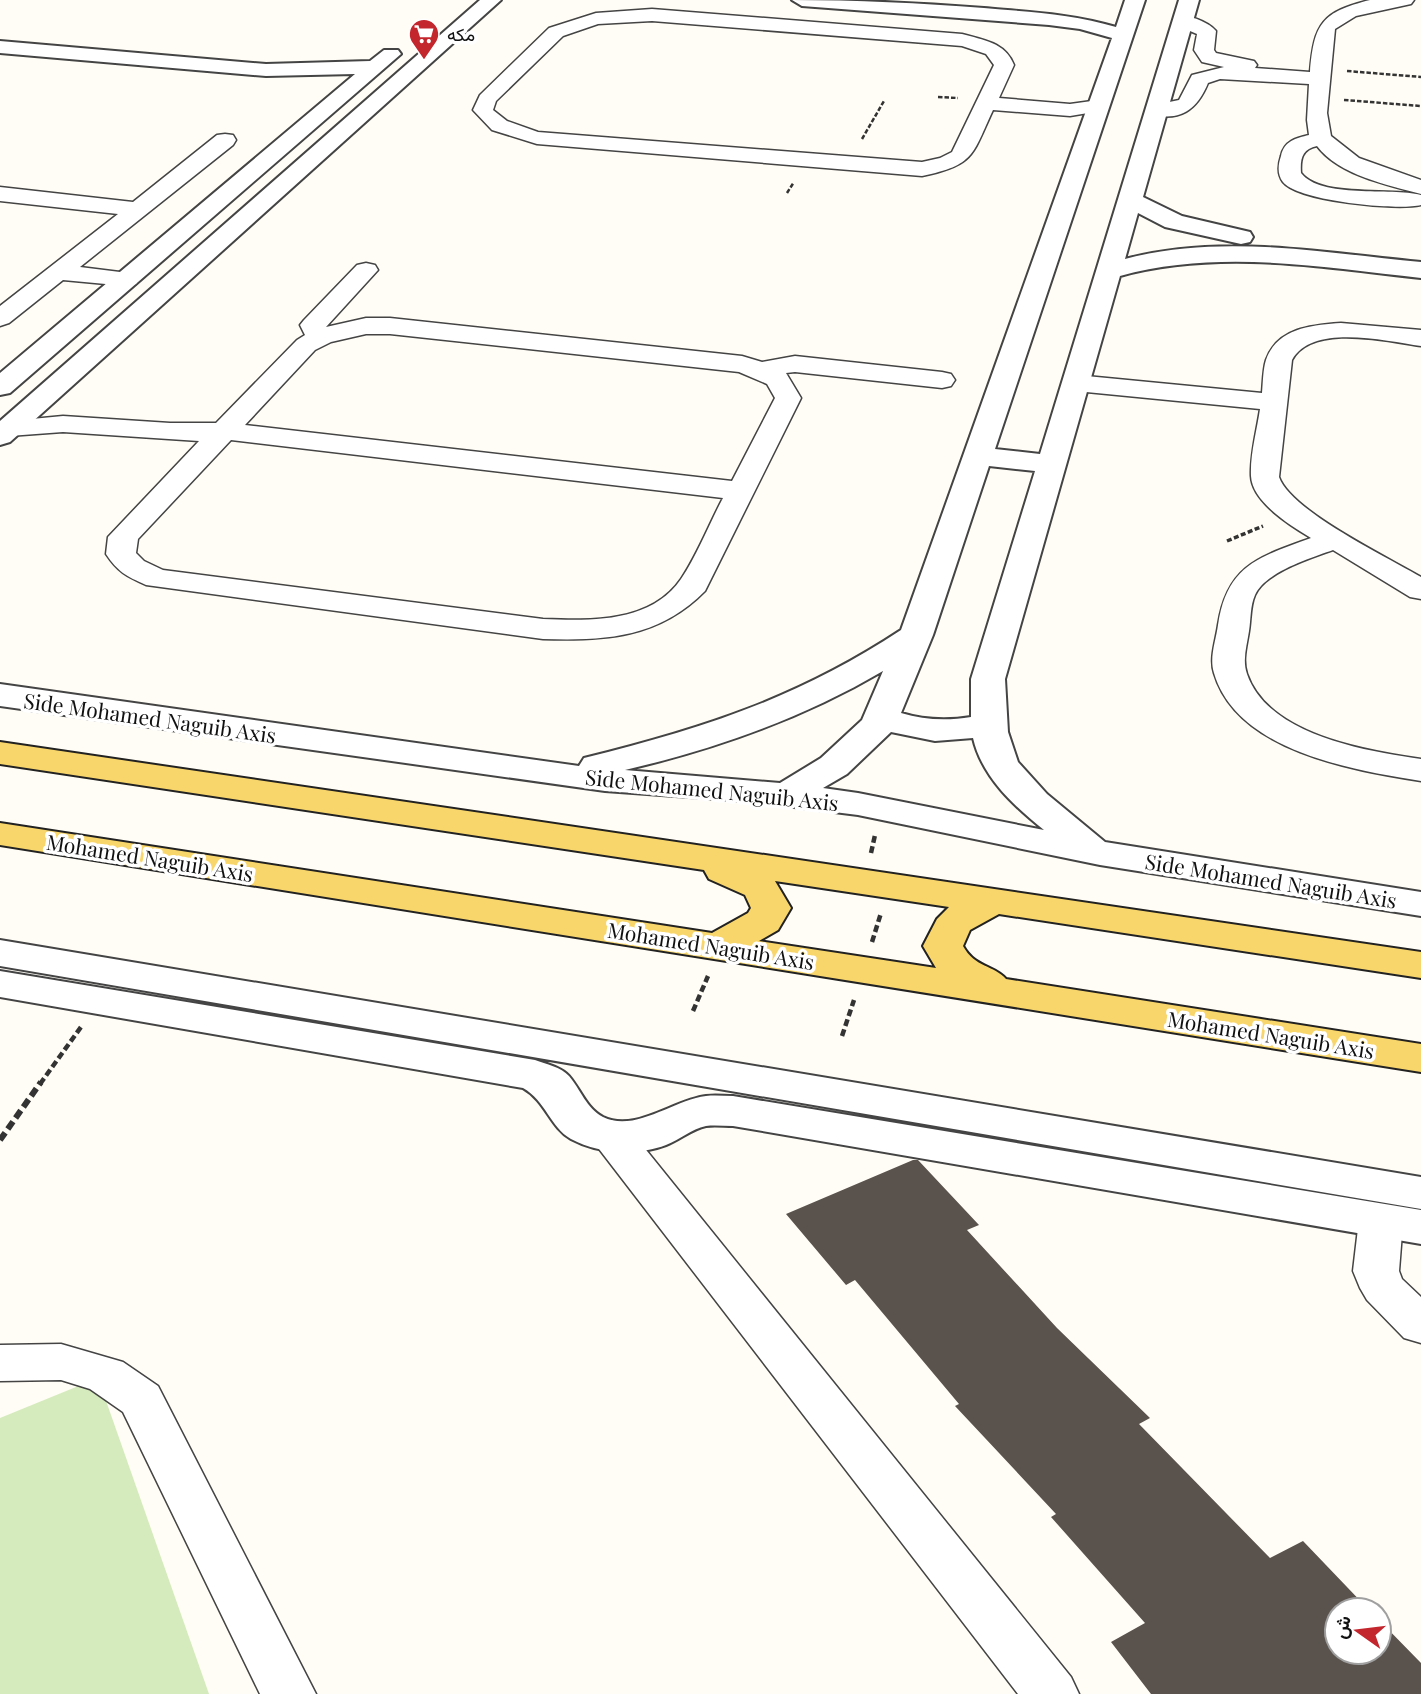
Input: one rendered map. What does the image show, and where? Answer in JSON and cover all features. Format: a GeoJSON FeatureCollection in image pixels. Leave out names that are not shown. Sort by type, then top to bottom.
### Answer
{"type":"FeatureCollection","features":[{"type":"Feature","properties":{"kind":"main road"},"geometry":{"type":"LineString","coordinates":[[0,753],[1421,965]]}},
{"type":"Feature","properties":{"kind":"main road","name":"Mohamed Naguib Axis"},"geometry":{"type":"LineString","coordinates":[[0,834],[1421,1058]]}},
{"type":"Feature","properties":{"kind":"main road"},"geometry":{"type":"LineString","coordinates":[[667,852],[756,883],[768,894],[771,908],[764,921],[720,946]]}},
{"type":"Feature","properties":{"kind":"main road"},"geometry":{"type":"LineString","coordinates":[[997,901],[966,913],[948,927],[943,946],[952,965],[976,981],[1041,998]]}},
{"type":"Feature","properties":{"kind":"street"},"geometry":{"type":"LineString","coordinates":[[5,432],[491,0]]}},
{"type":"Feature","properties":{"kind":"street"},"geometry":{"type":"LineString","coordinates":[[802,0],[1049,19],[1082,23],[1122,35]]}},
{"type":"Feature","properties":{"kind":"street"},"geometry":{"type":"LineString","coordinates":[[965,0],[1056,6],[1088,5]]}},
{"type":"Feature","properties":{"kind":"street"},"geometry":{"type":"LineString","coordinates":[[785,796],[834,766],[882,718],[916,635],[1135,0]]}},
{"type":"Feature","properties":{"kind":"street"},"geometry":{"type":"LineString","coordinates":[[1321,138],[1320,79],[1326,29],[1336,19],[1356,9],[1405,0]]}},
{"type":"Feature","properties":{"kind":"street"},"geometry":{"type":"LineString","coordinates":[[1100,853],[1048,817],[1008,772],[995,752],[988,724],[988,679],[1052,464],[1090,367],[1109,271],[1186,11],[1207,31],[1204,54],[1219,62],[1320,79]]}},
{"type":"Feature","properties":{"kind":"street"},"geometry":{"type":"LineString","coordinates":[[1315,11],[1336,19]]}},
{"type":"Feature","properties":{"kind":"street"},"geometry":{"type":"LineString","coordinates":[[652,15],[940,38],[980,45],[1002,57],[1004,65],[984,106],[961,155],[954,161],[922,169],[537,138],[509,131],[490,121],[483,110],[487,99],[556,32],[596,19],[652,15]]}},
{"type":"Feature","properties":{"kind":"street"},"geometry":{"type":"LineString","coordinates":[[0,387],[206,212],[323,92],[375,67],[405,42]]}},
{"type":"Feature","properties":{"kind":"street"},"geometry":{"type":"LineString","coordinates":[[0,47],[266,70],[375,67]]}},
{"type":"Feature","properties":{"kind":"street"},"geometry":{"type":"LineString","coordinates":[[0,57],[256,78],[323,92]]}},
{"type":"Feature","properties":{"kind":"street"},"geometry":{"type":"LineString","coordinates":[[1157,110],[1186,105],[1193,100],[1199,79],[1207,75],[1232,72],[1320,79]]}},
{"type":"Feature","properties":{"kind":"street"},"geometry":{"type":"LineString","coordinates":[[984,106],[1066,117],[1095,116]]}},
{"type":"Feature","properties":{"kind":"street"},"geometry":{"type":"LineString","coordinates":[[1321,138],[1351,161],[1374,172],[1421,187]]}},
{"type":"Feature","properties":{"kind":"street"},"geometry":{"type":"LineString","coordinates":[[1321,138],[1301,144],[1292,152],[1289,176],[1293,181],[1330,193],[1421,201]]}},
{"type":"Feature","properties":{"kind":"street"},"geometry":{"type":"LineString","coordinates":[[1,316],[225,140]]}},
{"type":"Feature","properties":{"kind":"street"},"geometry":{"type":"LineString","coordinates":[[0,194],[138,209]]}},
{"type":"Feature","properties":{"kind":"street"},"geometry":{"type":"LineString","coordinates":[[1130,200],[1174,222],[1238,237],[1421,253]]}},
{"type":"Feature","properties":{"kind":"street"},"geometry":{"type":"LineString","coordinates":[[206,212],[248,216]]}},
{"type":"Feature","properties":{"kind":"street"},"geometry":{"type":"LineString","coordinates":[[1109,271],[1165,256],[1199,253],[1235,253],[1421,270]]}},
{"type":"Feature","properties":{"kind":"street"},"geometry":{"type":"LineString","coordinates":[[67,265],[136,272]]}},
{"type":"Feature","properties":{"kind":"street"},"geometry":{"type":"LineString","coordinates":[[322,336],[314,331],[313,326],[366,270]]}},
{"type":"Feature","properties":{"kind":"street"},"geometry":{"type":"LineString","coordinates":[[390,326],[742,363],[776,377],[785,387],[788,398],[694,584],[680,602],[654,617],[620,627],[581,632],[543,629],[157,579],[133,568],[121,554],[123,537],[306,345],[322,336],[343,330],[390,326]]}},
{"type":"Feature","properties":{"kind":"street"},"geometry":{"type":"LineString","coordinates":[[1413,578],[1335,539],[1293,514],[1269,489],[1265,477],[1282,349],[1291,340],[1309,334],[1357,331],[1421,338]]}},
{"type":"Feature","properties":{"kind":"street"},"geometry":{"type":"LineString","coordinates":[[761,370],[795,364],[942,380]]}},
{"type":"Feature","properties":{"kind":"street"},"geometry":{"type":"LineString","coordinates":[[1151,365],[1275,390]]}},
{"type":"Feature","properties":{"kind":"street"},"geometry":{"type":"LineString","coordinates":[[1090,367],[1275,390]]}},
{"type":"Feature","properties":{"kind":"street"},"geometry":{"type":"LineString","coordinates":[[54,388],[61,400],[78,407],[191,421],[223,431]]}},
{"type":"Feature","properties":{"kind":"street"},"geometry":{"type":"LineString","coordinates":[[5,432],[58,423],[173,433],[223,431],[741,491]]}},
{"type":"Feature","properties":{"kind":"street"},"geometry":{"type":"LineString","coordinates":[[976,456],[1052,464]]}},
{"type":"Feature","properties":{"kind":"street"},"geometry":{"type":"LineString","coordinates":[[1335,539],[1268,567],[1245,584],[1240,595],[1230,648],[1230,672],[1239,692],[1248,703],[1283,731],[1316,747],[1354,759],[1421,770]]}},
{"type":"Feature","properties":{"kind":"street"},"geometry":{"type":"LineString","coordinates":[[563,774],[656,754],[786,710],[858,674],[916,635]]}},
{"type":"Feature","properties":{"kind":"street","name":"Side Mohamed Naguib Axis"},"geometry":{"type":"LineString","coordinates":[[0,695],[563,774],[881,808],[1100,853],[1421,904]]}},
{"type":"Feature","properties":{"kind":"street"},"geometry":{"type":"LineString","coordinates":[[882,718],[906,727],[934,731],[963,730],[988,724]]}},
{"type":"Feature","properties":{"kind":"street"},"geometry":{"type":"LineString","coordinates":[[0,953],[690,1071],[1402,1207]]}},
{"type":"Feature","properties":{"kind":"street"},"geometry":{"type":"LineString","coordinates":[[0,984],[536,1075],[552,1085],[571,1114],[585,1127],[628,1138],[652,1134],[695,1108],[701,1095],[699,1083],[690,1071]]}},
{"type":"Feature","properties":{"kind":"street"},"geometry":{"type":"LineString","coordinates":[[562,1097],[561,1085],[566,1072],[577,1062],[593,1055]]}},
{"type":"Feature","properties":{"kind":"street"},"geometry":{"type":"LineString","coordinates":[[682,1118],[706,1111],[733,1111],[1402,1207]]}},
{"type":"Feature","properties":{"kind":"street"},"geometry":{"type":"LineString","coordinates":[[611,1135],[1051,1694]]}},
{"type":"Feature","properties":{"kind":"street"},"geometry":{"type":"LineString","coordinates":[[1402,1207],[1376,1271],[1384,1288],[1421,1325]]}},
{"type":"Feature","properties":{"kind":"street"},"geometry":{"type":"LineString","coordinates":[[0,1363],[61,1362],[106,1375],[141,1399],[288,1694]]}},
{"type":"Feature","properties":{"kind":"path"},"geometry":{"type":"LineString","coordinates":[[1320,79],[1421,77]]}},
{"type":"Feature","properties":{"kind":"path"},"geometry":{"type":"LineString","coordinates":[[1320,79],[1421,106]]}},
{"type":"Feature","properties":{"kind":"path"},"geometry":{"type":"LineString","coordinates":[[847,164],[884,101]]}},
{"type":"Feature","properties":{"kind":"path"},"geometry":{"type":"LineString","coordinates":[[865,881],[881,808]]}},
{"type":"Feature","properties":{"kind":"path"},"geometry":{"type":"LineString","coordinates":[[0,1140],[100,1001]]}},
{"type":"Feature","properties":{"kind":"green space"},"geometry":{"type":"Polygon","coordinates":[[[98,1378],[209,1694],[0,1694],[0,1418],[98,1378]]]}},
{"type":"Feature","properties":{"kind":"building"},"geometry":{"type":"Polygon","coordinates":[[[918,1160],[979,1225],[967,1230],[1057,1328],[1150,1418],[1139,1424],[1270,1558],[1303,1541],[1356,1596],[1323,1596],[1323,1666],[1393,1666],[1393,1634],[1421,1663],[1421,1694],[1151,1694],[1111,1642],[1145,1623],[1051,1517],[1056,1514],[955,1406],[959,1404],[855,1280],[846,1285],[786,1214],[918,1160]]]}},
{"type":"Feature","properties":{"kind":"place","name":"مكه"},"geometry":{"type":"Point","coordinates":[424,61]}}]}
